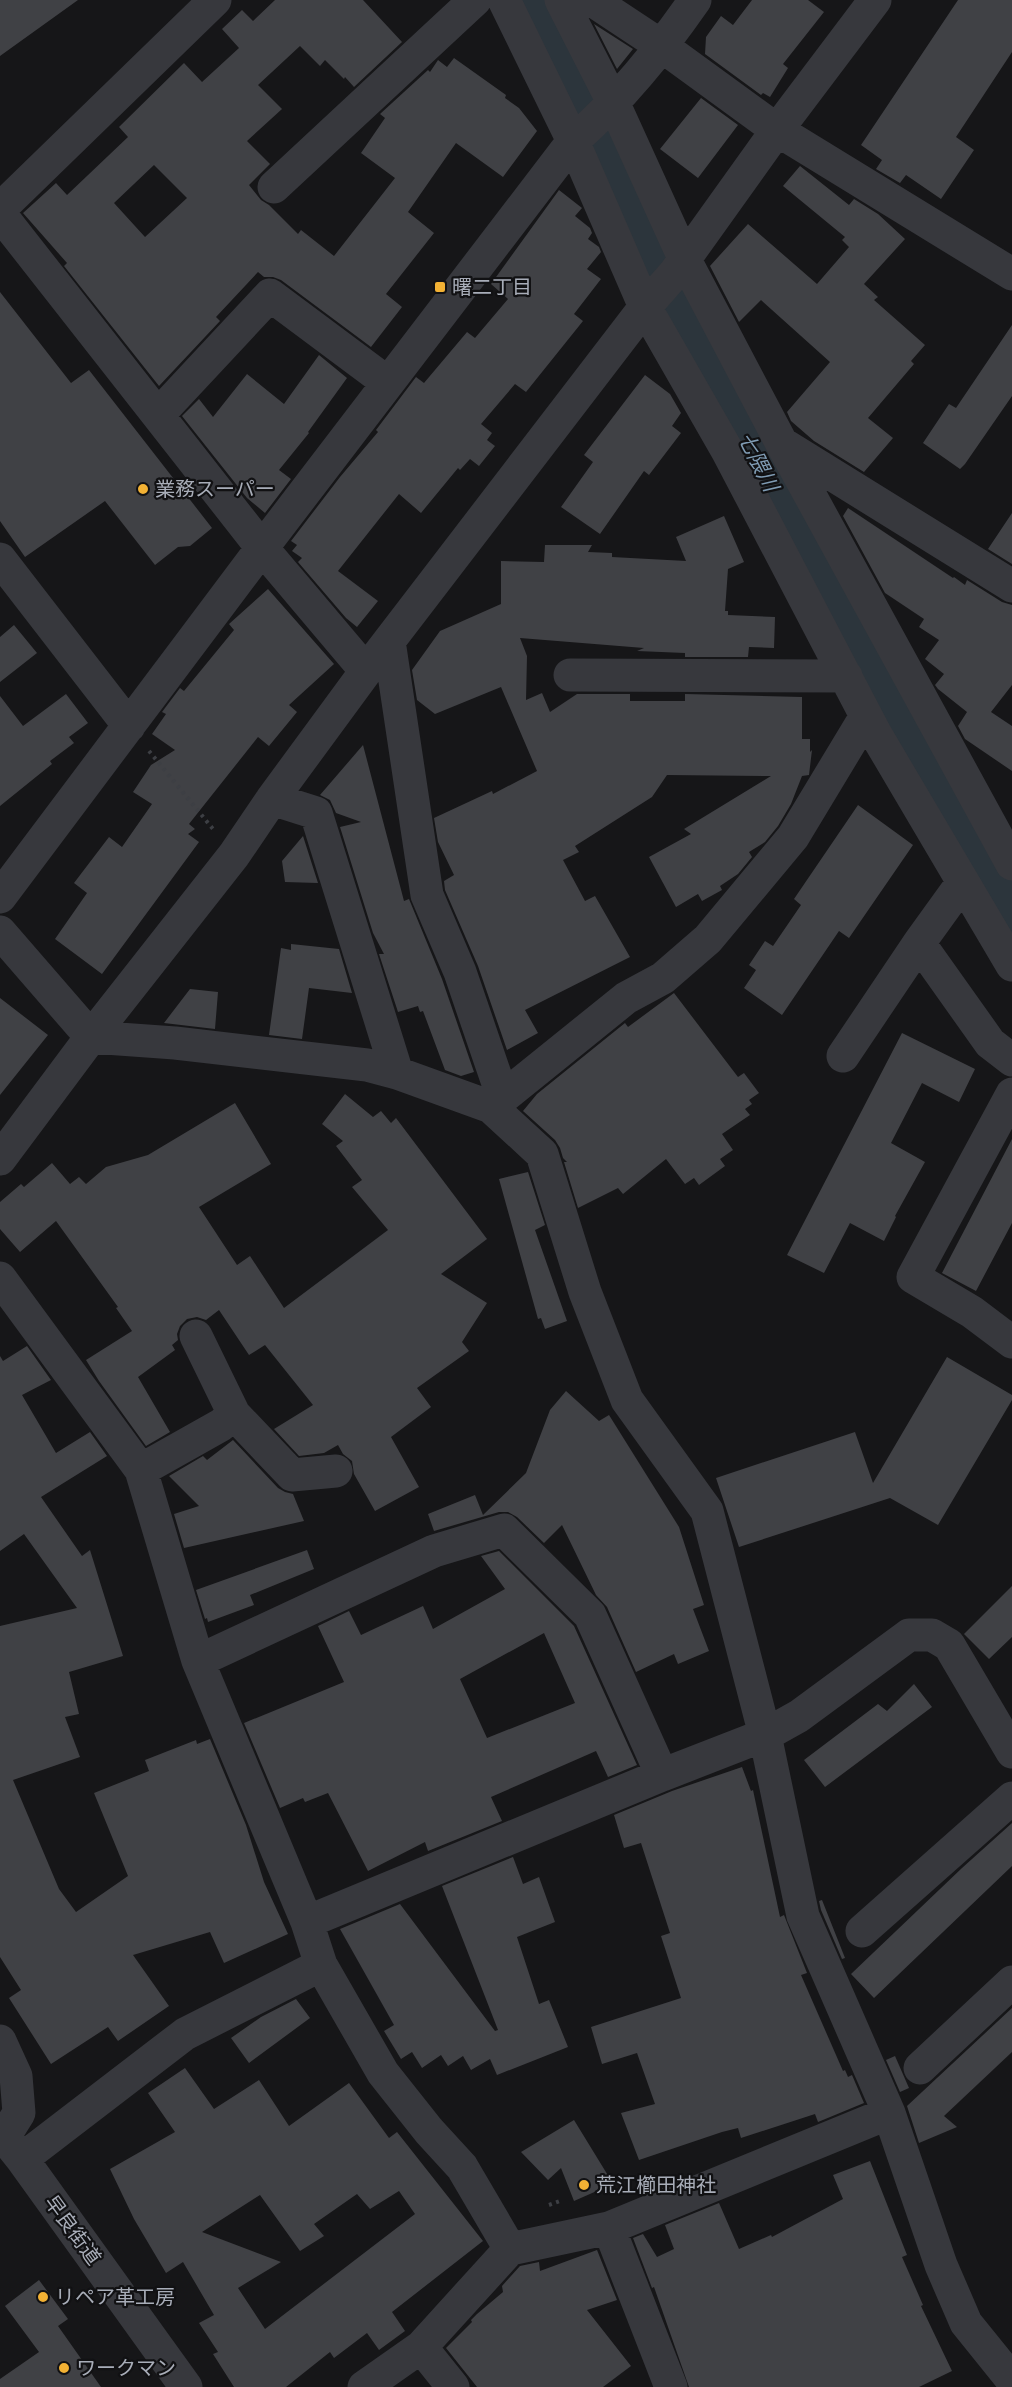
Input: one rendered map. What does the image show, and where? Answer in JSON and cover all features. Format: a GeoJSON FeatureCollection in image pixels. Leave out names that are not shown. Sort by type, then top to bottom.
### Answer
{"type":"FeatureCollection","features":[{"type":"Feature","properties":{"kind":"street"},"geometry":{"type":"LineString","coordinates":[[0,209],[215,0]]}},
{"type":"Feature","properties":{"kind":"street"},"geometry":{"type":"LineString","coordinates":[[274,188],[475,0]]}},
{"type":"Feature","properties":{"kind":"street"},"geometry":{"type":"LineString","coordinates":[[504,0],[578,137],[665,284],[782,444],[1012,864]]}},
{"type":"Feature","properties":{"kind":"street"},"geometry":{"type":"LineString","coordinates":[[561,0],[611,107],[665,284],[728,452],[871,724],[1012,965]]}},
{"type":"Feature","properties":{"kind":"street"},"geometry":{"type":"LineString","coordinates":[[592,0],[663,47],[777,130],[1012,274]]}},
{"type":"Feature","properties":{"kind":"street"},"geometry":{"type":"LineString","coordinates":[[0,897],[262,548],[578,137],[611,107],[663,47],[695,0]]}},
{"type":"Feature","properties":{"kind":"street"},"geometry":{"type":"LineString","coordinates":[[0,1159],[91,1036],[234,855],[366,671],[665,284],[875,0]]}},
{"type":"Feature","properties":{"kind":"street"},"geometry":{"type":"LineString","coordinates":[[0,214],[262,548],[366,671]]}},
{"type":"Feature","properties":{"kind":"street"},"geometry":{"type":"LineString","coordinates":[[158,416],[270,295],[388,383]]}},
{"type":"Feature","properties":{"kind":"street"},"geometry":{"type":"LineString","coordinates":[[782,444],[1012,585]]}},
{"type":"Feature","properties":{"kind":"street"},"geometry":{"type":"LineString","coordinates":[[0,559],[129,726]]}},
{"type":"Feature","properties":{"kind":"street"},"geometry":{"type":"LineString","coordinates":[[389,641],[427,895],[460,972],[497,1103],[542,1154],[585,1292],[627,1400],[707,1511],[765,1736],[803,1916],[889,2113],[941,2265],[966,2323],[1012,2380]]}},
{"type":"Feature","properties":{"kind":"street"},"geometry":{"type":"LineString","coordinates":[[570,675],[846,676]]}},
{"type":"Feature","properties":{"kind":"street"},"geometry":{"type":"LineString","coordinates":[[497,1103],[626,998],[663,978],[708,939],[794,837],[871,724]]}},
{"type":"Feature","properties":{"kind":"street"},"geometry":{"type":"LineString","coordinates":[[272,799],[316,813],[397,1073]]}},
{"type":"Feature","properties":{"kind":"street"},"geometry":{"type":"LineString","coordinates":[[843,1056],[963,882]]}},
{"type":"Feature","properties":{"kind":"street"},"geometry":{"type":"LineString","coordinates":[[0,932],[91,1036],[356,1064],[397,1073],[497,1103]]}},
{"type":"Feature","properties":{"kind":"street"},"geometry":{"type":"LineString","coordinates":[[919,943],[990,1043],[1012,1060]]}},
{"type":"Feature","properties":{"kind":"street"},"geometry":{"type":"LineString","coordinates":[[1012,1094],[914,1277],[972,1312],[1012,1342]]}},
{"type":"Feature","properties":{"kind":"street"},"geometry":{"type":"LineString","coordinates":[[0,1278],[141,1470],[198,1661],[307,1922],[321,1965],[382,2073],[462,2167],[510,2249]]}},
{"type":"Feature","properties":{"kind":"street"},"geometry":{"type":"LineString","coordinates":[[196,1336],[234,1414],[292,1475],[336,1471]]}},
{"type":"Feature","properties":{"kind":"street"},"geometry":{"type":"LineString","coordinates":[[141,1470],[221,1425],[234,1414]]}},
{"type":"Feature","properties":{"kind":"street"},"geometry":{"type":"LineString","coordinates":[[198,1661],[434,1551],[504,1530],[590,1615],[662,1776]]}},
{"type":"Feature","properties":{"kind":"street"},"geometry":{"type":"LineString","coordinates":[[307,1922],[765,1736],[799,1716],[909,1635],[932,1635],[950,1646],[1012,1752]]}},
{"type":"Feature","properties":{"kind":"street"},"geometry":{"type":"LineString","coordinates":[[862,1931],[1012,1798]]}},
{"type":"Feature","properties":{"kind":"street"},"geometry":{"type":"LineString","coordinates":[[9,2143],[185,2034],[321,1965]]}},
{"type":"Feature","properties":{"kind":"street"},"geometry":{"type":"LineString","coordinates":[[920,2068],[1012,1982]]}},
{"type":"Feature","properties":{"kind":"street"},"geometry":{"type":"LineString","coordinates":[[0,2041],[16,2076],[19,2113],[9,2143]]}},
{"type":"Feature","properties":{"kind":"street"},"geometry":{"type":"LineString","coordinates":[[364,2387],[421,2347],[510,2249],[609,2228],[889,2113]]}},
{"type":"Feature","properties":{"kind":"street","name":"早良街道"},"geometry":{"type":"LineString","coordinates":[[9,2143],[186,2387]]}},
{"type":"Feature","properties":{"kind":"street"},"geometry":{"type":"LineString","coordinates":[[609,2228],[671,2387]]}},
{"type":"Feature","properties":{"kind":"street"},"geometry":{"type":"LineString","coordinates":[[421,2347],[453,2387]]}},
{"type":"Feature","properties":{"kind":"path"},"geometry":{"type":"LineString","coordinates":[[129,726],[234,855]]}},
{"type":"Feature","properties":{"kind":"shaded area"},"geometry":{"type":"Polygon","coordinates":[[[514,0],[543,0],[591,94],[570,108],[514,0]]]}},
{"type":"Feature","properties":{"kind":"shaded area"},"geometry":{"type":"Polygon","coordinates":[[[609,142],[655,229],[635,251],[592,160],[609,142]]]}},
{"type":"Feature","properties":{"kind":"building"},"geometry":{"type":"Polygon","coordinates":[[[0,0],[78,0],[0,56],[0,0]]]}},
{"type":"Feature","properties":{"kind":"building"},"geometry":{"type":"Polygon","coordinates":[[[275,0],[363,0],[402,42],[354,87],[325,60],[320,66],[300,46],[258,85],[282,109],[247,141],[270,164],[249,185],[261,200],[298,234],[301,230],[334,256],[395,178],[361,153],[385,118],[380,114],[428,70],[430,72],[438,60],[447,67],[454,58],[506,95],[505,98],[519,108],[537,131],[503,177],[456,143],[408,212],[434,233],[386,294],[402,307],[371,347],[281,280],[264,277],[258,272],[216,317],[220,321],[159,386],[64,266],[67,263],[23,213],[56,183],[67,195],[128,137],[119,127],[184,63],[202,82],[239,48],[222,29],[242,10],[253,21],[275,0]],[[154,165],[114,203],[145,237],[187,198],[154,165]]]}},
{"type":"Feature","properties":{"kind":"building"},"geometry":{"type":"Polygon","coordinates":[[[752,0],[808,0],[824,12],[783,64],[788,68],[770,97],[763,93],[761,95],[705,54],[706,37],[721,16],[733,25],[752,0]]]}},
{"type":"Feature","properties":{"kind":"building"},"geometry":{"type":"Polygon","coordinates":[[[958,0],[1012,0],[1012,52],[956,137],[974,150],[941,199],[906,175],[900,183],[876,169],[882,160],[861,145],[958,0]]]}},
{"type":"Feature","properties":{"kind":"building"},"geometry":{"type":"Polygon","coordinates":[[[594,24],[633,49],[617,69],[594,24]]]}},
{"type":"Feature","properties":{"kind":"building"},"geometry":{"type":"Polygon","coordinates":[[[701,98],[738,125],[698,178],[660,149],[701,98]]]}},
{"type":"Feature","properties":{"kind":"building"},"geometry":{"type":"Polygon","coordinates":[[[800,166],[849,205],[854,199],[878,214],[905,239],[864,284],[878,297],[874,300],[925,345],[911,361],[914,364],[868,418],[893,438],[864,472],[814,441],[791,421],[787,412],[830,362],[761,300],[739,322],[710,266],[748,224],[817,284],[849,247],[842,240],[845,237],[783,186],[800,166]]]}},
{"type":"Feature","properties":{"kind":"building"},"geometry":{"type":"Polygon","coordinates":[[[559,190],[582,208],[575,216],[590,228],[592,233],[588,239],[599,247],[601,252],[587,269],[601,279],[574,314],[583,321],[526,392],[515,384],[481,424],[492,433],[487,440],[495,446],[479,466],[470,459],[460,470],[458,468],[421,513],[399,494],[338,571],[378,601],[357,627],[346,618],[298,562],[302,558],[292,551],[297,545],[291,541],[378,432],[376,430],[416,377],[424,383],[467,332],[475,338],[508,299],[491,284],[559,190]]]}},
{"type":"Feature","properties":{"kind":"building"},"geometry":{"type":"Polygon","coordinates":[[[0,292],[71,383],[89,370],[212,528],[190,546],[178,547],[155,565],[105,501],[25,557],[0,521],[0,292]]]}},
{"type":"Feature","properties":{"kind":"building"},"geometry":{"type":"Polygon","coordinates":[[[1012,325],[1012,396],[960,469],[923,443],[949,404],[956,408],[1012,325]]]}},
{"type":"Feature","properties":{"kind":"building"},"geometry":{"type":"Polygon","coordinates":[[[319,355],[347,378],[309,433],[279,470],[291,479],[265,513],[247,498],[182,416],[199,399],[213,417],[247,374],[284,404],[319,355]]]}},
{"type":"Feature","properties":{"kind":"building"},"geometry":{"type":"Polygon","coordinates":[[[645,375],[670,394],[681,413],[672,426],[681,433],[649,475],[644,471],[600,534],[561,507],[593,462],[584,455],[645,375]]]}},
{"type":"Feature","properties":{"kind":"building"},"geometry":{"type":"Polygon","coordinates":[[[848,508],[953,578],[965,585],[967,580],[1002,602],[1012,605],[1012,685],[991,712],[1012,726],[1012,771],[965,739],[958,726],[967,712],[938,689],[935,685],[944,674],[925,659],[939,640],[919,627],[924,619],[885,593],[843,516],[848,508]]]}},
{"type":"Feature","properties":{"kind":"building"},"geometry":{"type":"Polygon","coordinates":[[[1012,513],[1012,564],[988,549],[1012,513]]]}},
{"type":"Feature","properties":{"kind":"building"},"geometry":{"type":"Polygon","coordinates":[[[724,516],[744,562],[728,569],[725,611],[728,611],[728,615],[775,617],[774,648],[749,647],[748,657],[685,657],[685,653],[637,651],[644,648],[520,638],[527,656],[526,700],[542,693],[550,712],[577,694],[630,694],[630,701],[685,701],[685,694],[802,697],[802,739],[810,739],[810,752],[812,750],[809,775],[802,776],[791,804],[778,826],[765,842],[749,852],[752,857],[738,874],[720,886],[722,890],[702,901],[698,894],[676,907],[649,857],[691,834],[684,829],[771,776],[667,775],[652,797],[575,846],[579,852],[563,860],[585,901],[595,896],[630,957],[525,1010],[538,1033],[507,1050],[478,966],[445,890],[444,881],[454,875],[438,842],[434,818],[492,791],[493,794],[537,771],[501,687],[435,714],[417,700],[412,670],[440,631],[501,604],[501,561],[544,562],[545,545],[592,545],[588,552],[612,553],[612,557],[686,561],[676,537],[724,516]]]}},
{"type":"Feature","properties":{"kind":"building"},"geometry":{"type":"Polygon","coordinates":[[[268,589],[334,664],[289,705],[297,712],[269,746],[258,737],[189,824],[195,829],[188,834],[199,842],[102,974],[55,939],[87,893],[74,883],[109,837],[122,847],[152,804],[133,792],[151,765],[175,750],[152,734],[166,714],[162,712],[180,688],[184,691],[234,630],[229,624],[268,589]]]}},
{"type":"Feature","properties":{"kind":"building"},"geometry":{"type":"Polygon","coordinates":[[[14,625],[37,653],[0,682],[0,637],[14,625]]]}},
{"type":"Feature","properties":{"kind":"building"},"geometry":{"type":"Polygon","coordinates":[[[66,694],[88,723],[69,737],[74,743],[50,761],[52,764],[0,806],[0,696],[23,726],[66,694]]]}},
{"type":"Feature","properties":{"kind":"building"},"geometry":{"type":"Polygon","coordinates":[[[363,745],[404,901],[409,899],[442,979],[474,1072],[461,1076],[445,1070],[423,1011],[420,1012],[418,1006],[398,1012],[379,954],[384,954],[373,933],[340,827],[361,822],[336,813],[330,800],[320,795],[363,745]]]}},
{"type":"Feature","properties":{"kind":"building"},"geometry":{"type":"Polygon","coordinates":[[[858,805],[913,845],[849,938],[839,931],[782,1015],[744,988],[756,970],[749,965],[765,941],[773,946],[801,905],[794,899],[858,805]]]}},
{"type":"Feature","properties":{"kind":"building"},"geometry":{"type":"Polygon","coordinates":[[[303,836],[318,883],[285,882],[282,861],[303,836]]]}},
{"type":"Feature","properties":{"kind":"building"},"geometry":{"type":"Polygon","coordinates":[[[291,944],[339,949],[352,993],[309,988],[302,1039],[269,1035],[281,948],[291,950],[291,944]]]}},
{"type":"Feature","properties":{"kind":"building"},"geometry":{"type":"Polygon","coordinates":[[[190,989],[218,992],[215,1029],[164,1023],[190,989]]]}},
{"type":"Feature","properties":{"kind":"building"},"geometry":{"type":"Polygon","coordinates":[[[674,993],[738,1077],[744,1073],[759,1093],[749,1100],[752,1104],[745,1109],[750,1115],[722,1134],[733,1150],[720,1159],[725,1166],[699,1185],[694,1178],[685,1184],[666,1159],[623,1194],[618,1188],[578,1208],[564,1162],[567,1162],[560,1148],[555,1140],[523,1111],[537,1094],[625,1023],[628,1027],[674,993]]]}},
{"type":"Feature","properties":{"kind":"building"},"geometry":{"type":"Polygon","coordinates":[[[0,998],[48,1035],[0,1095],[0,998]]]}},
{"type":"Feature","properties":{"kind":"building"},"geometry":{"type":"Polygon","coordinates":[[[902,1033],[975,1069],[959,1102],[922,1083],[891,1143],[925,1162],[884,1241],[850,1223],[824,1273],[787,1255],[902,1033]]]}},
{"type":"Feature","properties":{"kind":"building"},"geometry":{"type":"Polygon","coordinates":[[[345,1094],[373,1117],[381,1111],[391,1123],[396,1118],[487,1239],[441,1274],[487,1303],[462,1342],[469,1351],[417,1388],[431,1407],[391,1437],[419,1487],[375,1511],[354,1474],[352,1461],[343,1454],[338,1445],[324,1453],[299,1456],[274,1429],[313,1405],[265,1345],[249,1355],[219,1310],[206,1320],[197,1317],[187,1319],[180,1326],[177,1334],[178,1340],[172,1345],[175,1350],[138,1377],[170,1432],[146,1446],[86,1360],[132,1331],[116,1308],[118,1307],[56,1221],[20,1252],[0,1229],[0,1202],[21,1184],[24,1187],[52,1163],[70,1184],[79,1177],[86,1184],[106,1167],[148,1155],[235,1103],[271,1164],[199,1207],[237,1265],[250,1256],[284,1308],[388,1230],[352,1187],[362,1180],[336,1146],[343,1141],[322,1124],[345,1094]]]}},
{"type":"Feature","properties":{"kind":"building"},"geometry":{"type":"Polygon","coordinates":[[[1012,1139],[1012,1223],[976,1291],[942,1273],[1012,1139]]]}},
{"type":"Feature","properties":{"kind":"building"},"geometry":{"type":"Polygon","coordinates":[[[528,1172],[545,1225],[535,1230],[567,1321],[545,1329],[541,1318],[538,1319],[499,1179],[528,1172]]]}},
{"type":"Feature","properties":{"kind":"building"},"geometry":{"type":"Polygon","coordinates":[[[27,1346],[51,1380],[22,1395],[56,1453],[90,1432],[107,1456],[41,1497],[82,1556],[90,1550],[123,1656],[69,1672],[79,1714],[65,1717],[80,1757],[13,1780],[59,1889],[76,1912],[128,1876],[94,1793],[149,1771],[145,1760],[196,1740],[197,1744],[210,1739],[246,1825],[264,1882],[288,1934],[224,1963],[210,1932],[133,1955],[169,2006],[118,2041],[108,2027],[51,2064],[9,1998],[21,1990],[0,1957],[0,1626],[77,1608],[24,1534],[0,1551],[0,1356],[3,1361],[27,1346]]]}},
{"type":"Feature","properties":{"kind":"building"},"geometry":{"type":"Polygon","coordinates":[[[947,1357],[1012,1395],[1012,1400],[938,1525],[890,1498],[739,1547],[716,1478],[855,1432],[873,1483],[947,1357]]]}},
{"type":"Feature","properties":{"kind":"building"},"geometry":{"type":"Polygon","coordinates":[[[566,1391],[599,1421],[609,1415],[679,1527],[704,1605],[693,1609],[709,1651],[678,1664],[674,1654],[636,1672],[607,1607],[596,1595],[562,1525],[544,1543],[517,1517],[508,1512],[499,1512],[434,1531],[428,1514],[475,1495],[483,1515],[526,1473],[550,1410],[566,1391]]]}},
{"type":"Feature","properties":{"kind":"building"},"geometry":{"type":"Polygon","coordinates":[[[233,1440],[278,1488],[293,1494],[304,1521],[184,1548],[174,1514],[199,1506],[169,1476],[203,1456],[207,1460],[233,1440]]]}},
{"type":"Feature","properties":{"kind":"building"},"geometry":{"type":"Polygon","coordinates":[[[307,1550],[314,1569],[250,1595],[254,1605],[208,1622],[207,1618],[205,1619],[196,1590],[307,1550]]]}},
{"type":"Feature","properties":{"kind":"building"},"geometry":{"type":"Polygon","coordinates":[[[499,1551],[574,1626],[637,1765],[608,1777],[596,1751],[491,1797],[502,1821],[428,1851],[425,1842],[368,1871],[328,1793],[305,1802],[303,1798],[280,1808],[244,1723],[344,1682],[318,1626],[349,1611],[361,1635],[423,1606],[433,1629],[505,1589],[481,1556],[499,1551]],[[544,1633],[460,1679],[487,1738],[575,1703],[544,1633]]]}},
{"type":"Feature","properties":{"kind":"building"},"geometry":{"type":"Polygon","coordinates":[[[1012,1586],[1012,1637],[989,1659],[964,1634],[1012,1586]]]}},
{"type":"Feature","properties":{"kind":"building"},"geometry":{"type":"Polygon","coordinates":[[[914,1684],[932,1707],[825,1787],[804,1760],[878,1704],[887,1711],[914,1684]]]}},
{"type":"Feature","properties":{"kind":"building"},"geometry":{"type":"Polygon","coordinates":[[[742,1767],[751,1791],[753,1790],[780,1917],[784,1915],[807,1973],[801,1975],[843,2071],[845,2070],[848,2077],[852,2075],[864,2103],[818,2122],[815,2114],[741,2138],[738,2128],[639,2160],[621,2113],[655,2104],[637,2053],[602,2064],[591,2027],[681,1998],[661,1936],[670,1933],[641,1843],[624,1848],[614,1815],[672,1791],[742,1767]]]}},
{"type":"Feature","properties":{"kind":"building"},"geometry":{"type":"Polygon","coordinates":[[[1012,1823],[1012,1866],[874,1998],[851,1974],[1012,1823]]]}},
{"type":"Feature","properties":{"kind":"building"},"geometry":{"type":"Polygon","coordinates":[[[513,1857],[523,1884],[539,1877],[555,1922],[517,1937],[539,2004],[549,2000],[568,2047],[497,2075],[490,2059],[471,2070],[463,2056],[448,2066],[441,2055],[422,2068],[412,2052],[401,2059],[384,2031],[394,2025],[340,1929],[400,1904],[495,2031],[498,2030],[442,1886],[513,1857]]]}},
{"type":"Feature","properties":{"kind":"building"},"geometry":{"type":"Polygon","coordinates":[[[822,1900],[845,1958],[842,1959],[821,1910],[819,1901],[822,1900]]]}},
{"type":"Feature","properties":{"kind":"building"},"geometry":{"type":"Polygon","coordinates":[[[296,1999],[310,2018],[249,2063],[231,2038],[261,2017],[296,1999]]]}},
{"type":"Feature","properties":{"kind":"building"},"geometry":{"type":"Polygon","coordinates":[[[1012,2008],[1012,2052],[944,2116],[957,2127],[919,2143],[907,2106],[1012,2008]]]}},
{"type":"Feature","properties":{"kind":"building"},"geometry":{"type":"Polygon","coordinates":[[[895,2056],[909,2088],[900,2092],[886,2060],[895,2056]]]}},
{"type":"Feature","properties":{"kind":"building"},"geometry":{"type":"Polygon","coordinates":[[[185,2068],[214,2109],[259,2080],[289,2126],[349,2083],[389,2138],[397,2132],[483,2241],[392,2312],[405,2331],[379,2350],[367,2333],[334,2358],[330,2352],[286,2387],[234,2387],[213,2354],[218,2352],[199,2323],[214,2315],[183,2262],[166,2273],[134,2219],[110,2169],[175,2132],[148,2093],[185,2068]],[[399,2191],[370,2209],[357,2194],[314,2224],[324,2236],[300,2251],[260,2195],[202,2232],[281,2262],[238,2288],[265,2329],[415,2214],[399,2191]]]}},
{"type":"Feature","properties":{"kind":"building"},"geometry":{"type":"Polygon","coordinates":[[[574,2120],[612,2182],[574,2201],[561,2168],[548,2180],[521,2152],[574,2120]]]}},
{"type":"Feature","properties":{"kind":"building"},"geometry":{"type":"Polygon","coordinates":[[[870,2161],[907,2255],[902,2257],[923,2305],[921,2306],[952,2371],[919,2387],[689,2387],[654,2287],[652,2288],[633,2238],[643,2234],[657,2257],[674,2249],[665,2225],[719,2203],[739,2249],[771,2235],[772,2237],[843,2199],[833,2175],[870,2161]]]}},
{"type":"Feature","properties":{"kind":"building"},"geometry":{"type":"Polygon","coordinates":[[[597,2250],[617,2300],[587,2310],[631,2366],[603,2387],[477,2387],[446,2348],[477,2314],[503,2292],[502,2286],[520,2266],[539,2262],[540,2271],[597,2250]]]}},
{"type":"Feature","properties":{"kind":"building"},"geometry":{"type":"Polygon","coordinates":[[[39,2280],[68,2319],[58,2326],[101,2387],[0,2387],[0,2379],[39,2352],[5,2306],[39,2280]]]}},
{"type":"Feature","properties":{"kind":"waterway","name":"七隈川"},"geometry":{"type":"LineString","coordinates":[[526,0],[571,86],[631,213],[747,446],[824,593],[1012,913]]}},
{"type":"Feature","properties":{"kind":"place","name":"曙二丁目"},"geometry":{"type":"Point","coordinates":[440,287]}},
{"type":"Feature","properties":{"kind":"place","name":"業務スーパー"},"geometry":{"type":"Point","coordinates":[143,489]}},
{"type":"Feature","properties":{"kind":"place","name":"荒江櫛田神社"},"geometry":{"type":"Point","coordinates":[584,2185]}},
{"type":"Feature","properties":{"kind":"place","name":"リペア革工房"},"geometry":{"type":"Point","coordinates":[43,2297]}},
{"type":"Feature","properties":{"kind":"place","name":"ワークマン"},"geometry":{"type":"Point","coordinates":[64,2368]}}]}
